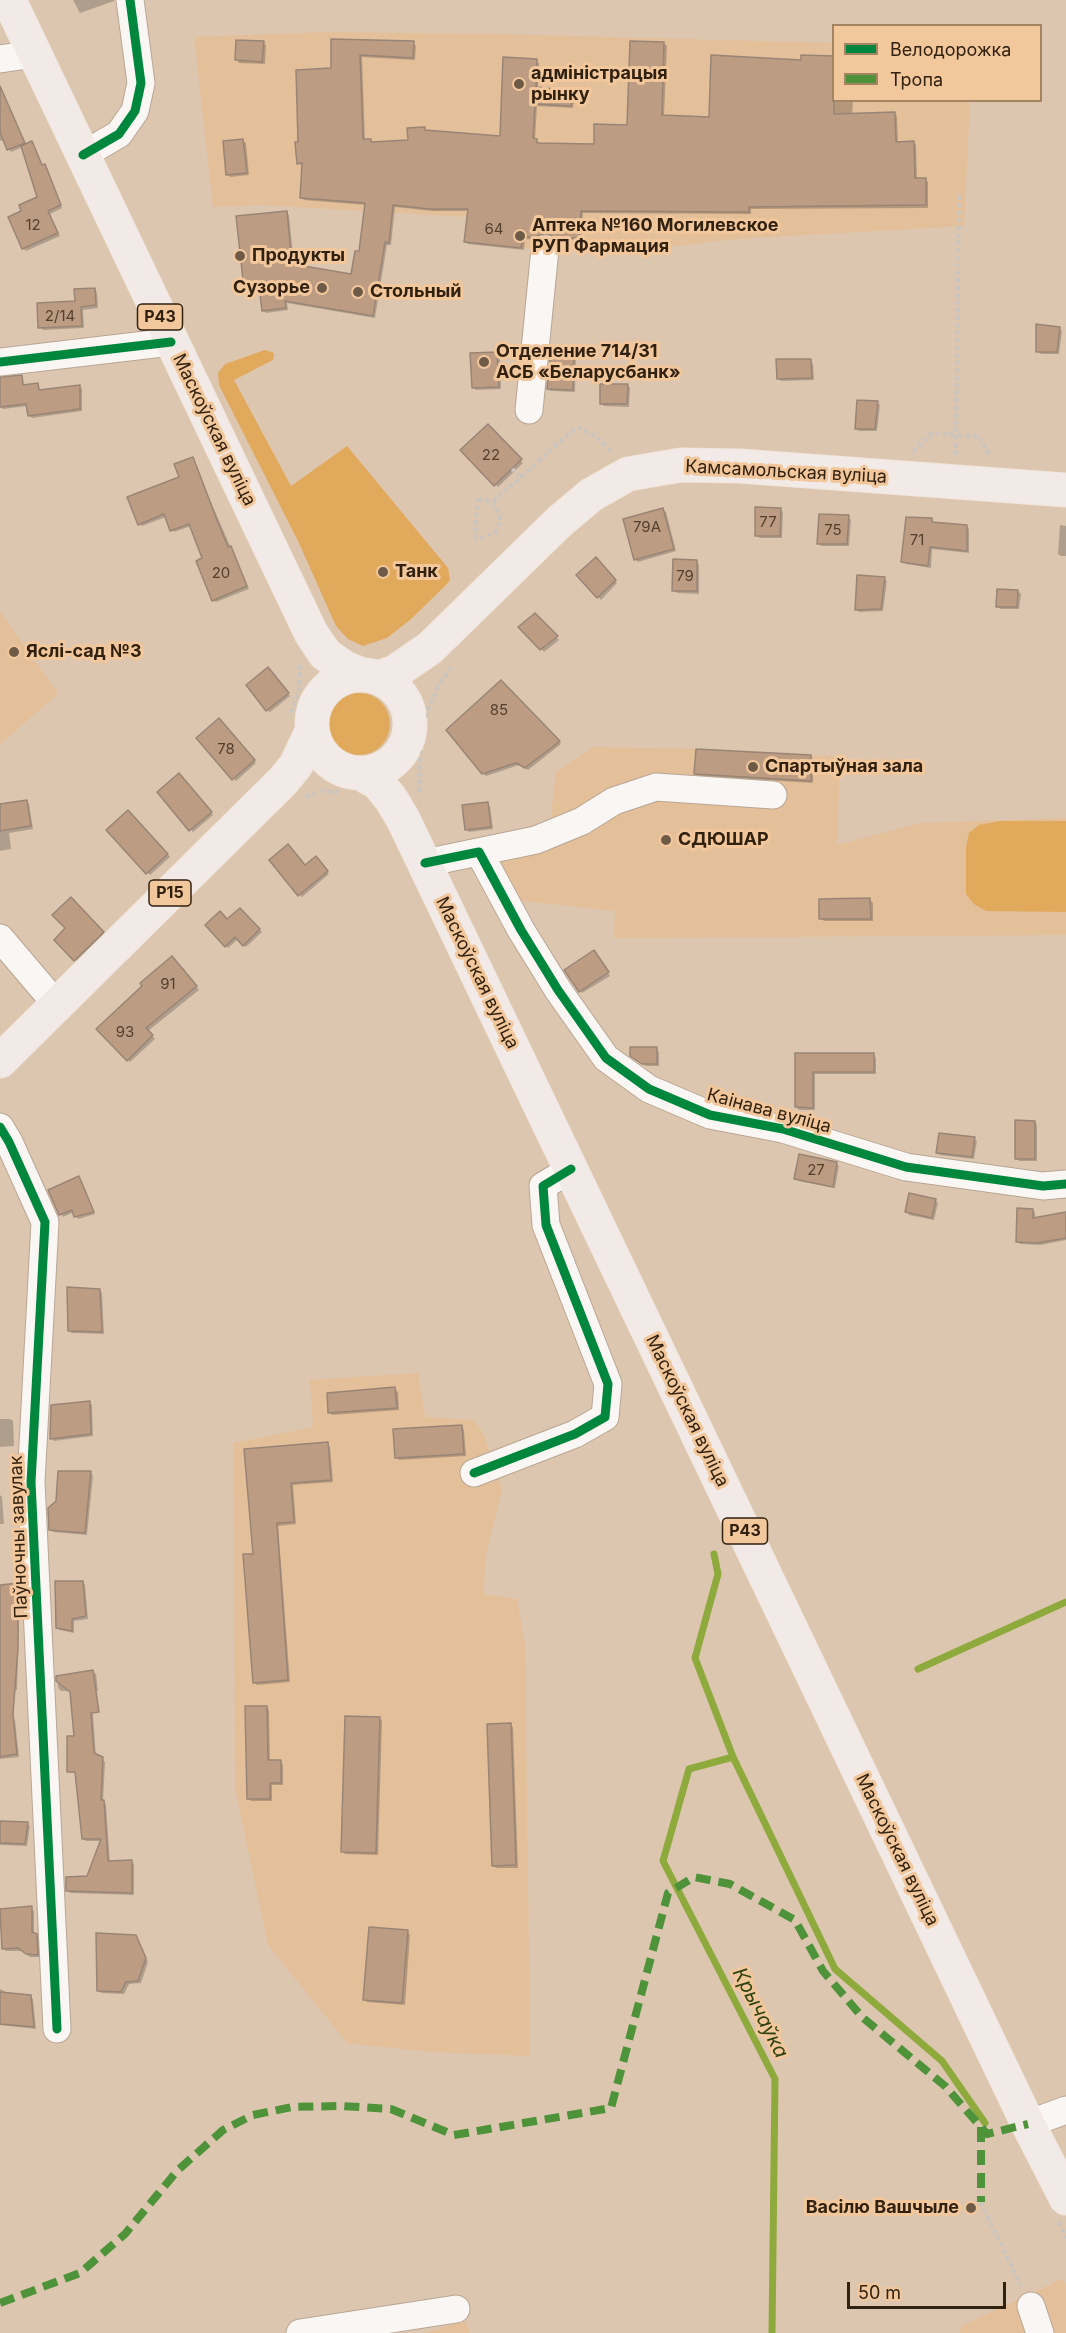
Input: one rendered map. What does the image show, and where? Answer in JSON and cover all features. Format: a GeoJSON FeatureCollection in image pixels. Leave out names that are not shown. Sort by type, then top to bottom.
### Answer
{"type":"FeatureCollection","features":[{"type":"Feature","properties":{"kind":"main road","name":"Маскоўская вуліца"},"geometry":{"type":"LineString","coordinates":[[9,0],[312,633],[326,654],[345,668],[370,676]]}},
{"type":"Feature","properties":{"kind":"main road","name":"Камсамольская вуліца"},"geometry":{"type":"LineString","coordinates":[[409,713],[413,683],[419,665],[442,656],[559,522],[591,495],[628,474],[681,465],[740,466],[1066,490]]}},
{"type":"Feature","properties":{"kind":"main road","name":"Маскоўская вуліца"},"geometry":{"type":"LineString","coordinates":[[312,633],[320,677],[314,719]]}},
{"type":"Feature","properties":{"kind":"main road","name":"Камсамольская вуліца"},"geometry":{"type":"LineString","coordinates":[[370,676],[395,672],[442,656]]}},
{"type":"Feature","properties":{"kind":"main road","name":"Р43"},"geometry":{"type":"LineString","coordinates":[[370,676],[392,686],[403,698],[409,713],[410,731],[404,747]]}},
{"type":"Feature","properties":{"kind":"main road"},"geometry":{"type":"LineString","coordinates":[[314,719],[326,689],[343,678],[370,676]]}},
{"type":"Feature","properties":{"kind":"main road","name":"Р43"},"geometry":{"type":"LineString","coordinates":[[314,719],[318,748],[329,761],[352,771]]}},
{"type":"Feature","properties":{"kind":"main road","name":"Р15"},"geometry":{"type":"LineString","coordinates":[[0,1061],[283,781],[296,765],[314,719]]}},
{"type":"Feature","properties":{"kind":"main road","name":"Маскоўская вуліца"},"geometry":{"type":"LineString","coordinates":[[404,747],[398,770],[398,793],[411,808],[425,863],[1028,2124],[1066,2198]]}},
{"type":"Feature","properties":{"kind":"main road"},"geometry":{"type":"LineString","coordinates":[[352,771],[378,770],[393,761],[404,747]]}},
{"type":"Feature","properties":{"kind":"main road","name":"Р15"},"geometry":{"type":"LineString","coordinates":[[283,781],[304,771],[322,768],[352,771]]}},
{"type":"Feature","properties":{"kind":"main road","name":"Маскоўская вуліца"},"geometry":{"type":"LineString","coordinates":[[352,771],[378,783],[411,808]]}},
{"type":"Feature","properties":{"kind":"street"},"geometry":{"type":"LineString","coordinates":[[83,155],[120,134],[135,111],[141,83],[130,0]]}},
{"type":"Feature","properties":{"kind":"street"},"geometry":{"type":"LineString","coordinates":[[0,59],[35,54]]}},
{"type":"Feature","properties":{"kind":"street"},"geometry":{"type":"LineString","coordinates":[[529,410],[545,249]]}},
{"type":"Feature","properties":{"kind":"street"},"geometry":{"type":"LineString","coordinates":[[0,362],[171,342]]}},
{"type":"Feature","properties":{"kind":"street"},"geometry":{"type":"LineString","coordinates":[[425,863],[536,840],[582,821],[614,801],[656,787],[773,795]]}},
{"type":"Feature","properties":{"kind":"street","name":"Каінава вуліца"},"geometry":{"type":"LineString","coordinates":[[479,852],[527,940],[558,990],[606,1058],[650,1089],[710,1115],[783,1129],[906,1167],[1042,1186],[1066,1184]]}},
{"type":"Feature","properties":{"kind":"street"},"geometry":{"type":"LineString","coordinates":[[0,938],[57,1005]]}},
{"type":"Feature","properties":{"kind":"street","name":"Паўночны завулак"},"geometry":{"type":"LineString","coordinates":[[0,1127],[45,1222],[31,1482],[57,2029]]}},
{"type":"Feature","properties":{"kind":"street"},"geometry":{"type":"LineString","coordinates":[[474,1473],[575,1434],[605,1417],[608,1384],[546,1225],[543,1186],[571,1168]]}},
{"type":"Feature","properties":{"kind":"street"},"geometry":{"type":"LineString","coordinates":[[1028,2124],[1066,2110]]}},
{"type":"Feature","properties":{"kind":"street"},"geometry":{"type":"LineString","coordinates":[[1030,2306],[1040,2333]]}},
{"type":"Feature","properties":{"kind":"street"},"geometry":{"type":"LineString","coordinates":[[300,2333],[456,2309]]}},
{"type":"Feature","properties":{"kind":"path"},"geometry":{"type":"LineString","coordinates":[[955,483],[958,192]]}},
{"type":"Feature","properties":{"kind":"path"},"geometry":{"type":"LineString","coordinates":[[512,469],[522,477]]}},
{"type":"Feature","properties":{"kind":"path"},"geometry":{"type":"LineString","coordinates":[[478,499],[493,502],[500,516],[498,529],[479,539],[475,536],[478,499]]}},
{"type":"Feature","properties":{"kind":"path"},"geometry":{"type":"LineString","coordinates":[[411,808],[424,719],[438,686],[442,656]]}},
{"type":"Feature","properties":{"kind":"path"},"geometry":{"type":"LineString","coordinates":[[981,2202],[1030,2306]]}},
{"type":"Feature","properties":{"kind":"shaded area"},"geometry":{"type":"Polygon","coordinates":[[[331,32],[832,43],[832,102],[970,102],[964,226],[737,239],[632,251],[521,248],[526,204],[469,198],[467,217],[259,205],[213,207],[194,37],[331,32]]]}},
{"type":"Feature","properties":{"kind":"shaded area"},"geometry":{"type":"Polygon","coordinates":[[[265,350],[274,353],[273,360],[234,380],[291,486],[347,446],[448,568],[450,580],[447,584],[411,619],[387,638],[363,646],[348,639],[336,626],[298,541],[219,385],[218,373],[225,364],[265,350]]]}},
{"type":"Feature","properties":{"kind":"shaded area","name":"Яслі-сад №3"},"geometry":{"type":"Polygon","coordinates":[[[0,611],[58,694],[0,744],[0,611]]]}},
{"type":"Feature","properties":{"kind":"shaded area"},"geometry":{"type":"Polygon","coordinates":[[[353,693],[365,693],[381,702],[388,712],[390,724],[388,736],[381,746],[365,755],[353,755],[342,750],[333,741],[328,730],[328,718],[333,707],[342,698],[353,693]]]}},
{"type":"Feature","properties":{"kind":"shaded area","name":"СДЮШАР"},"geometry":{"type":"Polygon","coordinates":[[[593,747],[696,749],[840,757],[837,845],[921,823],[1066,818],[1066,935],[614,938],[615,911],[514,900],[493,834],[550,825],[556,772],[593,747]]]}},
{"type":"Feature","properties":{"kind":"shaded area"},"geometry":{"type":"Polygon","coordinates":[[[1000,821],[1066,821],[1066,912],[986,911],[974,904],[966,894],[966,847],[969,833],[979,825],[1000,821]]]}},
{"type":"Feature","properties":{"kind":"shaded area"},"geometry":{"type":"Polygon","coordinates":[[[418,1373],[425,1417],[474,1420],[484,1435],[502,1489],[486,1555],[483,1594],[517,1599],[525,1645],[530,2056],[431,2052],[347,2043],[268,1945],[235,1788],[234,1443],[313,1427],[310,1380],[418,1373]]]}},
{"type":"Feature","properties":{"kind":"shaded area"},"geometry":{"type":"Polygon","coordinates":[[[1062,2279],[1066,2285],[1066,2333],[959,2333],[963,2325],[1062,2279]]]}},
{"type":"Feature","properties":{"kind":"shaded area"},"geometry":{"type":"Polygon","coordinates":[[[465,2321],[470,2333],[424,2333],[465,2321]]]}},
{"type":"Feature","properties":{"kind":"building"},"geometry":{"type":"Polygon","coordinates":[[[331,39],[414,41],[413,58],[360,55],[363,139],[371,139],[371,142],[408,140],[407,128],[425,127],[425,130],[500,136],[503,57],[537,59],[536,87],[573,91],[571,106],[535,104],[533,138],[537,139],[537,143],[594,144],[594,124],[627,125],[630,41],[664,42],[662,115],[709,117],[711,55],[801,60],[801,55],[832,56],[834,114],[895,112],[896,142],[914,141],[915,178],[926,178],[926,205],[749,207],[749,212],[581,211],[579,238],[555,238],[546,233],[535,237],[523,237],[521,248],[464,242],[468,209],[429,209],[393,205],[389,243],[385,242],[373,316],[285,301],[286,308],[262,311],[259,287],[244,289],[236,216],[287,211],[292,264],[351,274],[355,251],[359,251],[365,203],[300,198],[302,163],[297,164],[295,142],[298,142],[296,70],[331,68],[331,39]]]}},
{"type":"Feature","properties":{"kind":"building"},"geometry":{"type":"Polygon","coordinates":[[[236,40],[264,41],[262,62],[235,60],[236,40]]]}},
{"type":"Feature","properties":{"kind":"building"},"geometry":{"type":"Polygon","coordinates":[[[0,86],[25,143],[7,150],[0,132],[0,86]]]}},
{"type":"Feature","properties":{"kind":"building"},"geometry":{"type":"Polygon","coordinates":[[[243,139],[247,173],[226,175],[223,141],[243,139]]]}},
{"type":"Feature","properties":{"kind":"building"},"geometry":{"type":"Polygon","coordinates":[[[32,141],[42,165],[45,164],[61,205],[48,211],[58,233],[22,249],[8,217],[21,211],[19,205],[37,197],[21,146],[32,141]]]}},
{"type":"Feature","properties":{"kind":"building"},"geometry":{"type":"Polygon","coordinates":[[[95,288],[96,305],[81,307],[82,326],[38,328],[37,303],[75,301],[74,289],[95,288]]]}},
{"type":"Feature","properties":{"kind":"building"},"geometry":{"type":"Polygon","coordinates":[[[1036,324],[1060,327],[1057,352],[1036,352],[1036,324]]]}},
{"type":"Feature","properties":{"kind":"building"},"geometry":{"type":"Polygon","coordinates":[[[551,349],[574,350],[573,390],[547,389],[551,349]]]}},
{"type":"Feature","properties":{"kind":"building","name":"Отделение 714/31 АСБ «Беларусбанк»"},"geometry":{"type":"Polygon","coordinates":[[[497,352],[499,387],[472,388],[470,353],[497,352]]]}},
{"type":"Feature","properties":{"kind":"building"},"geometry":{"type":"Polygon","coordinates":[[[776,359],[811,359],[812,378],[777,379],[776,359]]]}},
{"type":"Feature","properties":{"kind":"building"},"geometry":{"type":"Polygon","coordinates":[[[22,375],[23,385],[38,383],[39,390],[80,385],[80,409],[28,416],[26,404],[0,407],[0,377],[22,375]]]}},
{"type":"Feature","properties":{"kind":"building"},"geometry":{"type":"Polygon","coordinates":[[[600,384],[628,384],[627,404],[600,404],[600,384]]]}},
{"type":"Feature","properties":{"kind":"building"},"geometry":{"type":"Polygon","coordinates":[[[857,400],[878,401],[875,429],[855,429],[857,400]]]}},
{"type":"Feature","properties":{"kind":"building"},"geometry":{"type":"Polygon","coordinates":[[[488,424],[522,459],[494,486],[460,450],[488,424]]]}},
{"type":"Feature","properties":{"kind":"building"},"geometry":{"type":"Polygon","coordinates":[[[193,457],[228,547],[231,546],[247,586],[212,601],[196,561],[202,558],[189,524],[170,531],[164,514],[138,525],[127,497],[179,477],[174,464],[193,457]]]}},
{"type":"Feature","properties":{"kind":"building"},"geometry":{"type":"Polygon","coordinates":[[[755,507],[781,508],[780,536],[755,536],[755,507]]]}},
{"type":"Feature","properties":{"kind":"building"},"geometry":{"type":"Polygon","coordinates":[[[663,508],[674,549],[634,560],[623,519],[663,508]]]}},
{"type":"Feature","properties":{"kind":"building"},"geometry":{"type":"Polygon","coordinates":[[[819,514],[849,515],[847,544],[817,544],[819,514]]]}},
{"type":"Feature","properties":{"kind":"building"},"geometry":{"type":"Polygon","coordinates":[[[906,517],[932,518],[932,522],[967,525],[967,551],[930,547],[928,566],[901,562],[906,517]]]}},
{"type":"Feature","properties":{"kind":"building"},"geometry":{"type":"Polygon","coordinates":[[[596,557],[616,580],[597,598],[576,575],[596,557]]]}},
{"type":"Feature","properties":{"kind":"building"},"geometry":{"type":"Polygon","coordinates":[[[673,559],[697,560],[697,591],[672,591],[673,559]]]}},
{"type":"Feature","properties":{"kind":"building"},"geometry":{"type":"Polygon","coordinates":[[[857,575],[885,577],[881,609],[855,610],[857,575]]]}},
{"type":"Feature","properties":{"kind":"building"},"geometry":{"type":"Polygon","coordinates":[[[997,589],[1018,590],[1017,607],[996,607],[997,589]]]}},
{"type":"Feature","properties":{"kind":"building"},"geometry":{"type":"Polygon","coordinates":[[[535,613],[558,636],[540,650],[518,627],[535,613]]]}},
{"type":"Feature","properties":{"kind":"building"},"geometry":{"type":"Polygon","coordinates":[[[268,667],[289,693],[266,711],[246,685],[268,667]]]}},
{"type":"Feature","properties":{"kind":"building"},"geometry":{"type":"Polygon","coordinates":[[[501,680],[560,741],[525,768],[516,763],[482,774],[446,730],[501,680]]]}},
{"type":"Feature","properties":{"kind":"building"},"geometry":{"type":"Polygon","coordinates":[[[219,718],[255,760],[232,780],[196,738],[219,718]]]}},
{"type":"Feature","properties":{"kind":"building","name":"Спартыўная зала"},"geometry":{"type":"Polygon","coordinates":[[[696,749],[811,755],[811,781],[694,774],[696,749]]]}},
{"type":"Feature","properties":{"kind":"building"},"geometry":{"type":"Polygon","coordinates":[[[179,773],[212,812],[189,831],[157,792],[179,773]]]}},
{"type":"Feature","properties":{"kind":"building"},"geometry":{"type":"Polygon","coordinates":[[[27,800],[31,826],[0,831],[0,804],[27,800]]]}},
{"type":"Feature","properties":{"kind":"building"},"geometry":{"type":"Polygon","coordinates":[[[488,802],[491,827],[465,830],[462,805],[488,802]]]}},
{"type":"Feature","properties":{"kind":"building"},"geometry":{"type":"Polygon","coordinates":[[[128,810],[168,854],[146,874],[106,830],[128,810]]]}},
{"type":"Feature","properties":{"kind":"building"},"geometry":{"type":"Polygon","coordinates":[[[288,844],[305,865],[316,856],[328,871],[298,896],[269,860],[288,844]]]}},
{"type":"Feature","properties":{"kind":"building"},"geometry":{"type":"Polygon","coordinates":[[[71,897],[104,932],[74,961],[54,940],[65,928],[52,915],[71,897]]]}},
{"type":"Feature","properties":{"kind":"building"},"geometry":{"type":"Polygon","coordinates":[[[870,898],[871,919],[819,919],[819,899],[870,898]]]}},
{"type":"Feature","properties":{"kind":"building"},"geometry":{"type":"Polygon","coordinates":[[[240,908],[260,929],[243,946],[235,937],[225,947],[205,925],[220,911],[227,919],[240,908]]]}},
{"type":"Feature","properties":{"kind":"building"},"geometry":{"type":"Polygon","coordinates":[[[594,950],[609,972],[579,992],[564,970],[594,950]]]}},
{"type":"Feature","properties":{"kind":"building"},"geometry":{"type":"Polygon","coordinates":[[[172,956],[197,986],[146,1028],[153,1035],[127,1061],[96,1029],[142,986],[140,983],[172,956]]]}},
{"type":"Feature","properties":{"kind":"building"},"geometry":{"type":"Polygon","coordinates":[[[630,1047],[657,1047],[657,1064],[642,1064],[630,1056],[630,1047]]]}},
{"type":"Feature","properties":{"kind":"building"},"geometry":{"type":"Polygon","coordinates":[[[795,1053],[874,1053],[874,1072],[813,1072],[813,1108],[795,1107],[795,1053]]]}},
{"type":"Feature","properties":{"kind":"building"},"geometry":{"type":"Polygon","coordinates":[[[1015,1120],[1035,1121],[1035,1159],[1015,1159],[1015,1120]]]}},
{"type":"Feature","properties":{"kind":"building"},"geometry":{"type":"Polygon","coordinates":[[[939,1133],[975,1137],[972,1157],[936,1153],[939,1133]]]}},
{"type":"Feature","properties":{"kind":"building"},"geometry":{"type":"Polygon","coordinates":[[[799,1154],[837,1162],[833,1187],[794,1179],[799,1154]]]}},
{"type":"Feature","properties":{"kind":"building"},"geometry":{"type":"Polygon","coordinates":[[[79,1176],[94,1212],[74,1217],[72,1210],[59,1215],[48,1190],[79,1176]]]}},
{"type":"Feature","properties":{"kind":"building"},"geometry":{"type":"Polygon","coordinates":[[[909,1193],[936,1199],[932,1218],[905,1212],[909,1193]]]}},
{"type":"Feature","properties":{"kind":"building"},"geometry":{"type":"Polygon","coordinates":[[[1017,1208],[1033,1209],[1033,1218],[1066,1212],[1066,1238],[1037,1243],[1016,1242],[1017,1208]]]}},
{"type":"Feature","properties":{"kind":"building"},"geometry":{"type":"Polygon","coordinates":[[[67,1287],[100,1289],[102,1332],[68,1331],[67,1287]]]}},
{"type":"Feature","properties":{"kind":"building"},"geometry":{"type":"Polygon","coordinates":[[[395,1387],[397,1408],[328,1413],[327,1393],[395,1387]]]}},
{"type":"Feature","properties":{"kind":"building"},"geometry":{"type":"Polygon","coordinates":[[[90,1401],[91,1434],[50,1439],[51,1405],[90,1401]]]}},
{"type":"Feature","properties":{"kind":"building"},"geometry":{"type":"Polygon","coordinates":[[[462,1425],[464,1454],[395,1458],[393,1429],[462,1425]]]}},
{"type":"Feature","properties":{"kind":"building"},"geometry":{"type":"Polygon","coordinates":[[[328,1442],[331,1480],[291,1483],[294,1522],[277,1523],[288,1680],[253,1683],[243,1554],[253,1554],[244,1449],[328,1442]]]}},
{"type":"Feature","properties":{"kind":"building"},"geometry":{"type":"Polygon","coordinates":[[[58,1471],[91,1471],[85,1533],[49,1530],[48,1508],[56,1501],[58,1471]]]}},
{"type":"Feature","properties":{"kind":"building"},"geometry":{"type":"Polygon","coordinates":[[[55,1581],[83,1581],[86,1616],[72,1619],[72,1631],[56,1628],[55,1581]]]}},
{"type":"Feature","properties":{"kind":"building"},"geometry":{"type":"Polygon","coordinates":[[[18,1583],[18,1649],[13,1714],[17,1754],[0,1757],[0,1585],[18,1583]]]}},
{"type":"Feature","properties":{"kind":"building"},"geometry":{"type":"Polygon","coordinates":[[[93,1670],[99,1712],[91,1713],[94,1753],[103,1757],[101,1800],[104,1800],[108,1861],[132,1860],[132,1893],[66,1891],[66,1877],[87,1876],[101,1839],[82,1839],[75,1772],[67,1772],[67,1736],[74,1736],[70,1692],[56,1681],[56,1676],[93,1670]]]}},
{"type":"Feature","properties":{"kind":"building"},"geometry":{"type":"Polygon","coordinates":[[[245,1706],[267,1706],[268,1760],[281,1760],[281,1783],[270,1783],[270,1799],[247,1799],[245,1706]]]}},
{"type":"Feature","properties":{"kind":"building"},"geometry":{"type":"Polygon","coordinates":[[[345,1716],[380,1717],[376,1853],[341,1852],[345,1716]]]}},
{"type":"Feature","properties":{"kind":"building"},"geometry":{"type":"Polygon","coordinates":[[[511,1723],[516,1865],[492,1866],[487,1724],[511,1723]]]}},
{"type":"Feature","properties":{"kind":"building"},"geometry":{"type":"Polygon","coordinates":[[[0,1821],[28,1822],[25,1844],[0,1843],[0,1821]]]}},
{"type":"Feature","properties":{"kind":"building"},"geometry":{"type":"Polygon","coordinates":[[[32,1906],[32,1932],[37,1934],[38,1955],[26,1954],[18,1948],[2,1949],[0,1909],[32,1906]]]}},
{"type":"Feature","properties":{"kind":"building"},"geometry":{"type":"Polygon","coordinates":[[[369,1927],[408,1930],[402,2003],[363,2000],[369,1927]]]}},
{"type":"Feature","properties":{"kind":"building"},"geometry":{"type":"Polygon","coordinates":[[[96,1933],[136,1935],[146,1958],[138,1981],[126,1982],[121,1992],[97,1991],[96,1933]]]}},
{"type":"Feature","properties":{"kind":"building"},"geometry":{"type":"Polygon","coordinates":[[[0,1992],[31,1995],[34,2027],[0,2024],[0,1992]]]}},
{"type":"Feature","properties":{"kind":"waterway"},"geometry":{"type":"LineString","coordinates":[[714,1554],[718,1574],[695,1658],[733,1757],[835,1969],[942,2061],[985,2123]]}},
{"type":"Feature","properties":{"kind":"waterway","name":"Крычаўка"},"geometry":{"type":"LineString","coordinates":[[918,1669],[1066,1602]]}},
{"type":"Feature","properties":{"kind":"waterway","name":"Крычаўка"},"geometry":{"type":"LineString","coordinates":[[733,1757],[689,1769],[663,1861],[775,2079],[772,2333]]}},
{"type":"Feature","properties":{"kind":"marked path"},"geometry":{"type":"LineString","coordinates":[[0,2303],[80,2273],[125,2234],[177,2171],[223,2130],[253,2115],[292,2107],[342,2106],[391,2109],[454,2135],[611,2108],[668,1893],[694,1877],[730,1884],[795,1920],[823,1971],[862,2017],[945,2086],[987,2134],[1028,2124]]}},
{"type":"Feature","properties":{"kind":"marked path"},"geometry":{"type":"LineString","coordinates":[[981,2127],[981,2202]]}},
{"type":"Feature","properties":{"kind":"cycle path"},"geometry":{"type":"LineString","coordinates":[[83,155],[119,134],[135,111],[141,83],[130,0]]}},
{"type":"Feature","properties":{"kind":"cycle path"},"geometry":{"type":"LineString","coordinates":[[0,362],[171,342]]}},
{"type":"Feature","properties":{"kind":"cycle path"},"geometry":{"type":"LineString","coordinates":[[425,863],[479,852],[521,930],[558,990],[606,1058],[649,1089],[710,1115],[783,1129],[906,1167],[1043,1186],[1066,1184]]}},
{"type":"Feature","properties":{"kind":"cycle path"},"geometry":{"type":"LineString","coordinates":[[0,1127],[45,1222],[31,1482],[57,2029]]}},
{"type":"Feature","properties":{"kind":"cycle path"},"geometry":{"type":"LineString","coordinates":[[474,1473],[575,1434],[605,1417],[608,1384],[546,1225],[543,1186],[571,1169]]}},
{"type":"Feature","properties":{"kind":"place","name":"адміністрацыя рынку"},"geometry":{"type":"Point","coordinates":[519,84]}},
{"type":"Feature","properties":{"kind":"place","name":"Аптека №160 Могилевское РУП Фармация"},"geometry":{"type":"Point","coordinates":[520,236]}},
{"type":"Feature","properties":{"kind":"place","name":"Продукты"},"geometry":{"type":"Point","coordinates":[240,256]}},
{"type":"Feature","properties":{"kind":"place","name":"Сузорье"},"geometry":{"type":"Point","coordinates":[322,288]}},
{"type":"Feature","properties":{"kind":"place","name":"Стольный"},"geometry":{"type":"Point","coordinates":[358,292]}},
{"type":"Feature","properties":{"kind":"place","name":"Отделение 714/31 АСБ «Беларусбанк»"},"geometry":{"type":"Point","coordinates":[484,362]}},
{"type":"Feature","properties":{"kind":"place","name":"Танк"},"geometry":{"type":"Point","coordinates":[383,572]}},
{"type":"Feature","properties":{"kind":"place","name":"Яслі-сад №3"},"geometry":{"type":"Point","coordinates":[14,652]}},
{"type":"Feature","properties":{"kind":"place","name":"Спартыўная зала"},"geometry":{"type":"Point","coordinates":[753,767]}},
{"type":"Feature","properties":{"kind":"place","name":"СДЮШАР"},"geometry":{"type":"Point","coordinates":[666,840]}},
{"type":"Feature","properties":{"kind":"place","name":"Васілю Вашчыле"},"geometry":{"type":"Point","coordinates":[971,2208]}}]}
